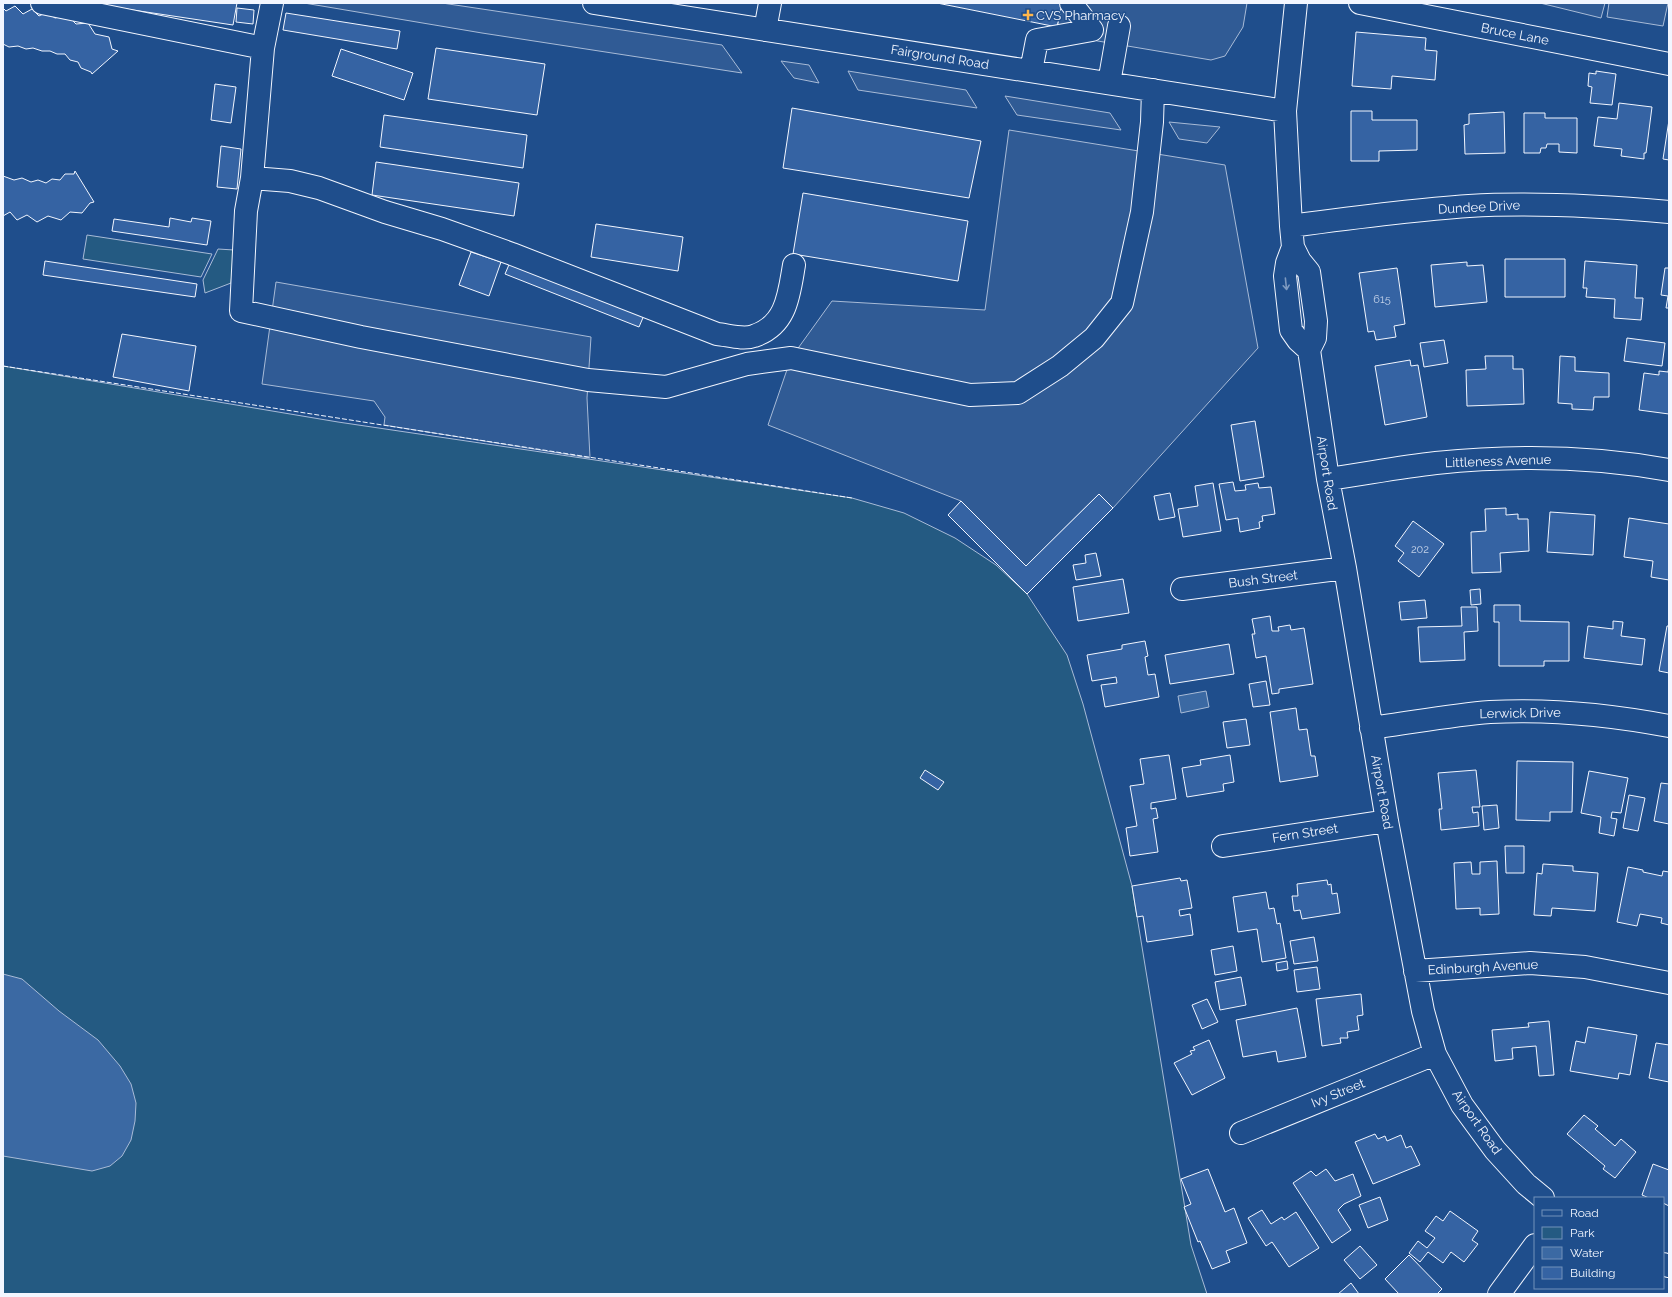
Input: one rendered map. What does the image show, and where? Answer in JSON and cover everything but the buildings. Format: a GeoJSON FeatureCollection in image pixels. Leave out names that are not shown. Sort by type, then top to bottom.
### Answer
{"type":"FeatureCollection","features":[{"type":"Feature","properties":{"kind":"street"},"geometry":{"type":"LineString","coordinates":[[42,3],[263,48]]}},
{"type":"Feature","properties":{"kind":"street"},"geometry":{"type":"LineString","coordinates":[[272,3],[263,48],[252,178],[246,211],[241,311],[361,337],[588,380],[666,387],[747,364],[790,358],[970,395],[1018,393],[1060,366],[1094,338],[1122,303],[1142,212],[1152,122],[1153,90]]}},
{"type":"Feature","properties":{"kind":"street","name":"Fairground Road"},"geometry":{"type":"LineString","coordinates":[[594,3],[1285,111]]}},
{"type":"Feature","properties":{"kind":"street"},"geometry":{"type":"LineString","coordinates":[[765,30],[770,3]]}},
{"type":"Feature","properties":{"kind":"street"},"geometry":{"type":"LineString","coordinates":[[1032,71],[1037,40],[1092,30],[1071,3]]}},
{"type":"Feature","properties":{"kind":"street","name":"Airport Road"},"geometry":{"type":"LineString","coordinates":[[1296,3],[1285,111],[1292,236],[1300,261],[1309,272],[1316,321],[1314,338],[1309,350],[1328,479],[1345,568],[1387,821],[1423,1011],[1435,1054],[1462,1105],[1495,1150],[1526,1184],[1542,1197]]}},
{"type":"Feature","properties":{"kind":"street","name":"Bruce Lane"},"geometry":{"type":"LineString","coordinates":[[1360,3],[1669,64]]}},
{"type":"Feature","properties":{"kind":"street"},"geometry":{"type":"LineString","coordinates":[[1109,83],[1119,26]]}},
{"type":"Feature","properties":{"kind":"street"},"geometry":{"type":"LineString","coordinates":[[252,178],[290,181],[319,188],[385,212],[512,254],[717,334],[739,337],[753,336],[769,328],[781,315],[788,301],[794,265]]}},
{"type":"Feature","properties":{"kind":"street","name":"Dundee Drive"},"geometry":{"type":"LineString","coordinates":[[1292,236],[1397,212],[1470,206],[1549,205],[1608,207],[1669,212]]}},
{"type":"Feature","properties":{"kind":"street","name":"Littleness Avenue"},"geometry":{"type":"LineString","coordinates":[[1328,479],[1435,463],[1514,458],[1591,459],[1669,470]]}},
{"type":"Feature","properties":{"kind":"street","name":"Bush Street"},"geometry":{"type":"LineString","coordinates":[[1182,589],[1345,568]]}},
{"type":"Feature","properties":{"kind":"street","name":"Lerwick Drive"},"geometry":{"type":"LineString","coordinates":[[1371,728],[1489,712],[1558,712],[1644,721],[1669,726]]}},
{"type":"Feature","properties":{"kind":"street","name":"Fern Street"},"geometry":{"type":"LineString","coordinates":[[1223,846],[1387,821]]}},
{"type":"Feature","properties":{"kind":"street","name":"Edinburgh Avenue"},"geometry":{"type":"LineString","coordinates":[[1415,971],[1530,963],[1585,967],[1669,983]]}},
{"type":"Feature","properties":{"kind":"street","name":"Ivy Street"},"geometry":{"type":"LineString","coordinates":[[1241,1133],[1435,1054]]}},
{"type":"Feature","properties":{"kind":"street"},"geometry":{"type":"LineString","coordinates":[[1499,1294],[1534,1246]]}},
{"type":"Feature","properties":{"kind":"green space"},"geometry":{"type":"Polygon","coordinates":[[[87,235],[212,254],[201,277],[83,259],[87,235]]]}},
{"type":"Feature","properties":{"kind":"green space"},"geometry":{"type":"Polygon","coordinates":[[[218,249],[234,250],[231,283],[205,293],[203,280],[218,249]]]}},
{"type":"Feature","properties":{"kind":"green space"},"geometry":{"type":"Polygon","coordinates":[[[3,366],[338,422],[852,498],[904,513],[955,538],[996,565],[1027,594],[1067,655],[1083,704],[1132,886],[1191,1245],[1207,1294],[3,1294],[3,366]]]}},
{"type":"Feature","properties":{"kind":"shaded area"},"geometry":{"type":"Polygon","coordinates":[[[304,3],[442,3],[722,45],[742,73],[482,33],[304,3]]]}},
{"type":"Feature","properties":{"kind":"shaded area"},"geometry":{"type":"Polygon","coordinates":[[[1062,3],[1247,3],[1243,27],[1225,56],[1211,60],[1056,34],[1062,3]]]}},
{"type":"Feature","properties":{"kind":"shaded area"},"geometry":{"type":"Polygon","coordinates":[[[1540,3],[1605,3],[1601,18],[1540,3]]]}},
{"type":"Feature","properties":{"kind":"shaded area"},"geometry":{"type":"Polygon","coordinates":[[[1609,3],[1668,3],[1663,26],[1607,17],[1609,3]]]}},
{"type":"Feature","properties":{"kind":"shaded area"},"geometry":{"type":"Polygon","coordinates":[[[781,61],[809,65],[819,83],[794,78],[781,61]]]}},
{"type":"Feature","properties":{"kind":"shaded area"},"geometry":{"type":"Polygon","coordinates":[[[848,71],[966,90],[977,108],[858,90],[848,71]]]}},
{"type":"Feature","properties":{"kind":"shaded area"},"geometry":{"type":"Polygon","coordinates":[[[1005,96],[1110,113],[1121,130],[1017,115],[1005,96]]]}},
{"type":"Feature","properties":{"kind":"shaded area"},"geometry":{"type":"Polygon","coordinates":[[[1169,122],[1220,127],[1207,143],[1179,139],[1169,122]]]}},
{"type":"Feature","properties":{"kind":"shaded area"},"geometry":{"type":"Polygon","coordinates":[[[1009,130],[1225,165],[1258,348],[1113,508],[1099,494],[1026,566],[961,501],[768,425],[791,358],[832,301],[985,310],[1009,130]]]}},
{"type":"Feature","properties":{"kind":"shaded area"},"geometry":{"type":"Polygon","coordinates":[[[276,282],[591,337],[587,398],[590,458],[384,425],[385,417],[374,401],[262,384],[276,282]]]}},
{"type":"Feature","properties":{"kind":"water"},"geometry":{"type":"Polygon","coordinates":[[[1206,691],[1209,707],[1181,713],[1178,696],[1206,691]]]}},
{"type":"Feature","properties":{"kind":"water"},"geometry":{"type":"Polygon","coordinates":[[[3,974],[22,979],[59,1011],[98,1040],[120,1066],[131,1084],[136,1103],[135,1121],[131,1140],[122,1156],[110,1166],[92,1171],[3,1156],[3,974]]]}},
{"type":"Feature","properties":{"kind":"fence"},"geometry":{"type":"LineString","coordinates":[[3,366],[852,498]]}},
{"type":"Feature","properties":{"kind":"place","name":"CVS Pharmacy"},"geometry":{"type":"Point","coordinates":[1028,15]}}]}
